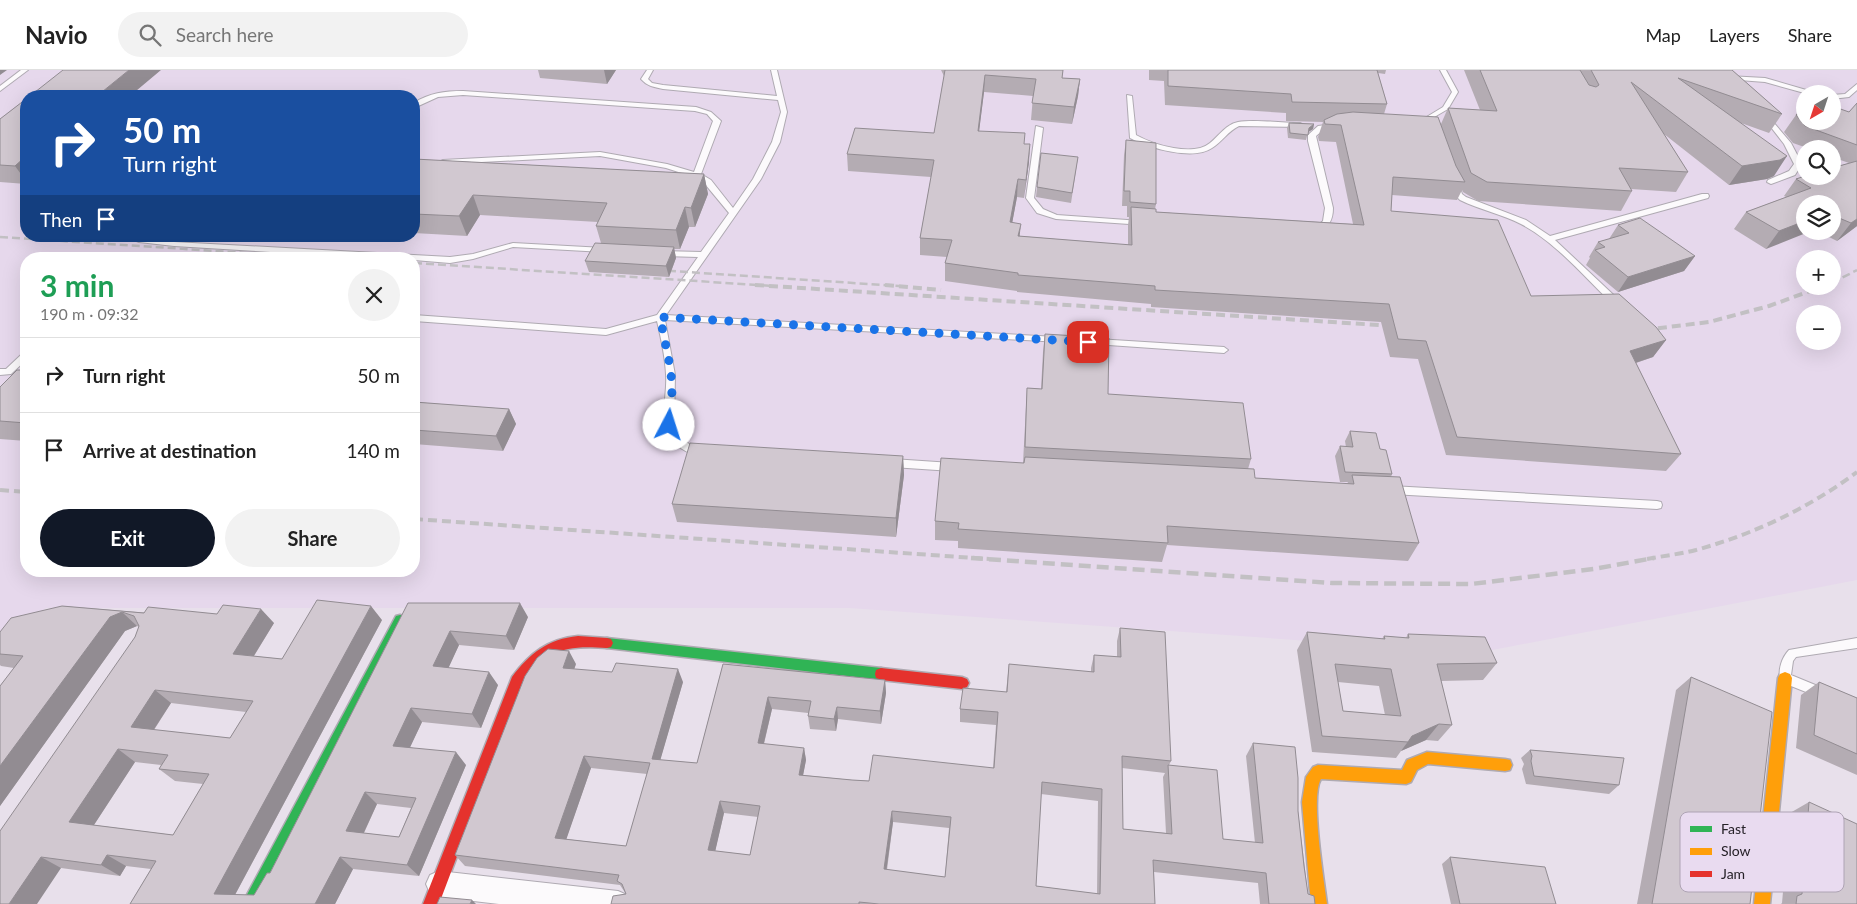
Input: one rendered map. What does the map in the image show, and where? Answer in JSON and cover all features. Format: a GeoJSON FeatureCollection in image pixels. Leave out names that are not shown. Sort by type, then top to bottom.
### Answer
{"type":"FeatureCollection","features":[{"type":"Feature","properties":{"kind":"street"},"geometry":{"type":"LineString","coordinates":[[1717,76],[1735,91]]}},
{"type":"Feature","properties":{"kind":"street"},"geometry":{"type":"LineString","coordinates":[[250,904],[400,620]]}},
{"type":"Feature","properties":{"kind":"street"},"geometry":{"type":"LineString","coordinates":[[618,904],[435,894],[517,680],[525,667],[538,654],[554,643],[570,640],[593,641],[962,683]]}},
{"type":"Feature","properties":{"kind":"street"},"geometry":{"type":"LineString","coordinates":[[1771,812],[1785,678]]}},
{"type":"Feature","properties":{"kind":"street"},"geometry":{"type":"LineString","coordinates":[[1319,904],[1309,802],[1311,782],[1318,772],[1406,777],[1412,765],[1427,758],[1505,765]]}},
{"type":"Feature","properties":{"kind":"lane"},"geometry":{"type":"LineString","coordinates":[[0,89],[25,70]]}},
{"type":"Feature","properties":{"kind":"lane"},"geometry":{"type":"LineString","coordinates":[[650,70],[644,79],[650,84],[663,87],[781,98]]}},
{"type":"Feature","properties":{"kind":"lane"},"geometry":{"type":"LineString","coordinates":[[714,453],[695,452],[674,438],[669,425],[672,396],[671,371],[660,317],[757,179],[776,142],[784,112],[774,70]]}},
{"type":"Feature","properties":{"kind":"lane"},"geometry":{"type":"LineString","coordinates":[[1417,122],[1425,121],[1446,108],[1455,92],[1442,70]]}},
{"type":"Feature","properties":{"kind":"lane"},"geometry":{"type":"LineString","coordinates":[[1717,76],[1748,77],[1796,88]]}},
{"type":"Feature","properties":{"kind":"lane"},"geometry":{"type":"LineString","coordinates":[[1841,96],[1847,96],[1857,86]]}},
{"type":"Feature","properties":{"kind":"lane"},"geometry":{"type":"LineString","coordinates":[[420,102],[441,93],[464,93],[696,109],[709,113],[717,121],[697,175]]}},
{"type":"Feature","properties":{"kind":"lane"},"geometry":{"type":"LineString","coordinates":[[1129,96],[1133,136],[1152,146],[1200,151],[1208,148],[1230,127],[1238,124],[1339,125],[1321,128],[1312,135],[1329,208],[1329,219],[1323,227],[1306,232]]}},
{"type":"Feature","properties":{"kind":"lane"},"geometry":{"type":"LineString","coordinates":[[1762,113],[1787,143],[1798,164],[1792,174],[1771,182]]}},
{"type":"Feature","properties":{"kind":"lane"},"geometry":{"type":"LineString","coordinates":[[1431,118],[1434,126]]}},
{"type":"Feature","properties":{"kind":"lane"},"geometry":{"type":"LineString","coordinates":[[1039,128],[1030,198],[1040,211],[1056,217],[1145,224]]}},
{"type":"Feature","properties":{"kind":"lane"},"geometry":{"type":"LineString","coordinates":[[439,162],[600,154],[667,166],[697,175],[708,182],[733,213]]}},
{"type":"Feature","properties":{"kind":"lane"},"geometry":{"type":"LineString","coordinates":[[1452,177],[1458,194],[1464,200],[1524,223],[1548,239],[1625,311]]}},
{"type":"Feature","properties":{"kind":"lane"},"geometry":{"type":"LineString","coordinates":[[1548,239],[1705,196]]}},
{"type":"Feature","properties":{"kind":"lane"},"geometry":{"type":"LineString","coordinates":[[156,242],[312,252]]}},
{"type":"Feature","properties":{"kind":"lane"},"geometry":{"type":"LineString","coordinates":[[420,258],[450,260],[513,245],[613,250]]}},
{"type":"Feature","properties":{"kind":"lane"},"geometry":{"type":"LineString","coordinates":[[653,253],[703,256]]}},
{"type":"Feature","properties":{"kind":"lane"},"geometry":{"type":"LineString","coordinates":[[420,318],[606,332],[660,317],[1066,340]]}},
{"type":"Feature","properties":{"kind":"lane"},"geometry":{"type":"LineString","coordinates":[[1085,342],[1224,350]]}},
{"type":"Feature","properties":{"kind":"lane"},"geometry":{"type":"LineString","coordinates":[[0,380],[4,372],[20,360]]}},
{"type":"Feature","properties":{"kind":"lane"},"geometry":{"type":"LineString","coordinates":[[878,463],[958,467]]}},
{"type":"Feature","properties":{"kind":"lane"},"geometry":{"type":"LineString","coordinates":[[1378,490],[1657,505]]}},
{"type":"Feature","properties":{"kind":"lane"},"geometry":{"type":"LineString","coordinates":[[1830,697],[1785,678],[1788,659],[1793,653],[1857,644]]}},
{"type":"Feature","properties":{"kind":"shaded area"},"geometry":{"type":"Polygon","coordinates":[[[0,70],[1857,70],[1857,580],[1477,653],[849,608],[46,608],[0,650],[0,70]]]}},
{"type":"Feature","properties":{"kind":"building"},"geometry":{"type":"Polygon","coordinates":[[[63,70],[129,70],[104,90],[38,90],[63,70]]]}},
{"type":"Feature","properties":{"kind":"building"},"geometry":{"type":"Polygon","coordinates":[[[945,70],[1063,70],[1062,78],[1080,79],[1074,107],[1032,103],[1036,79],[985,75],[978,131],[1025,133],[1024,144],[1030,144],[1026,180],[1018,179],[1010,222],[1021,224],[1018,236],[1132,245],[1131,207],[1156,209],[1156,212],[1364,225],[1341,125],[1325,124],[1324,120],[1337,114],[1353,112],[1438,117],[1456,166],[1465,182],[1393,177],[1391,211],[1498,220],[1531,296],[1619,294],[1656,327],[1666,340],[1630,351],[1681,454],[1457,437],[1426,341],[1398,339],[1389,304],[1155,290],[1155,286],[1018,275],[1018,273],[945,263],[952,240],[920,238],[934,160],[847,154],[855,128],[934,133],[945,70]]]}},
{"type":"Feature","properties":{"kind":"building"},"geometry":{"type":"Polygon","coordinates":[[[1168,70],[1377,70],[1387,104],[1292,102],[1291,94],[1168,86],[1168,70]]]}},
{"type":"Feature","properties":{"kind":"building"},"geometry":{"type":"Polygon","coordinates":[[[1480,70],[1580,70],[1589,85],[1596,87],[1599,85],[1591,70],[1732,70],[1782,114],[1678,78],[1787,156],[1780,160],[1742,166],[1631,82],[1688,172],[1619,168],[1632,191],[1487,182],[1471,173],[1448,108],[1497,111],[1480,70]]]}},
{"type":"Feature","properties":{"kind":"building"},"geometry":{"type":"Polygon","coordinates":[[[1857,103],[1857,145],[1816,130],[1841,130],[1841,109],[1849,112],[1857,103]]]}},
{"type":"Feature","properties":{"kind":"building"},"geometry":{"type":"Polygon","coordinates":[[[20,104],[20,161],[15,166],[0,165],[0,119],[20,104]]]}},
{"type":"Feature","properties":{"kind":"building"},"geometry":{"type":"Polygon","coordinates":[[[1289,123],[1314,124],[1309,128],[1308,135],[1290,133],[1289,123]]]}},
{"type":"Feature","properties":{"kind":"building"},"geometry":{"type":"Polygon","coordinates":[[[1126,140],[1156,143],[1156,204],[1130,202],[1130,191],[1124,191],[1126,140]]]}},
{"type":"Feature","properties":{"kind":"building"},"geometry":{"type":"Polygon","coordinates":[[[1041,153],[1078,157],[1072,193],[1037,187],[1041,153]]]}},
{"type":"Feature","properties":{"kind":"building"},"geometry":{"type":"Polygon","coordinates":[[[420,159],[704,174],[691,208],[685,207],[676,230],[596,226],[607,203],[473,195],[459,216],[420,214],[420,159]]]}},
{"type":"Feature","properties":{"kind":"building"},"geometry":{"type":"Polygon","coordinates":[[[1857,161],[1857,219],[1851,223],[1841,219],[1841,195],[1796,195],[1796,224],[1779,231],[1746,212],[1811,188],[1806,185],[1841,185],[1841,165],[1857,161]]]}},
{"type":"Feature","properties":{"kind":"building"},"geometry":{"type":"Polygon","coordinates":[[[1640,218],[1695,256],[1628,277],[1595,250],[1605,247],[1598,242],[1629,233],[1618,225],[1640,218]]]}},
{"type":"Feature","properties":{"kind":"building"},"geometry":{"type":"Polygon","coordinates":[[[595,243],[674,247],[666,266],[585,261],[595,243]]]}},
{"type":"Feature","properties":{"kind":"building"},"geometry":{"type":"Polygon","coordinates":[[[1045,334],[1109,338],[1108,394],[1243,403],[1251,459],[1025,447],[1027,388],[1042,389],[1045,334]]]}},
{"type":"Feature","properties":{"kind":"building"},"geometry":{"type":"Polygon","coordinates":[[[17,370],[20,370],[20,423],[0,421],[0,387],[17,370]]]}},
{"type":"Feature","properties":{"kind":"building"},"geometry":{"type":"Polygon","coordinates":[[[420,402],[509,409],[496,436],[420,430],[420,402]]]}},
{"type":"Feature","properties":{"kind":"building"},"geometry":{"type":"Polygon","coordinates":[[[1350,431],[1376,433],[1380,449],[1386,450],[1392,474],[1345,472],[1340,446],[1353,447],[1350,431]]]}},
{"type":"Feature","properties":{"kind":"building"},"geometry":{"type":"Polygon","coordinates":[[[690,443],[903,456],[896,518],[672,504],[690,443]]]}},
{"type":"Feature","properties":{"kind":"building"},"geometry":{"type":"Polygon","coordinates":[[[1025,457],[1254,469],[1255,478],[1354,484],[1352,475],[1400,477],[1419,543],[1167,526],[1168,543],[958,529],[959,523],[935,521],[941,458],[1024,463],[1025,457]]]}},
{"type":"Feature","properties":{"kind":"building"},"geometry":{"type":"Polygon","coordinates":[[[317,600],[371,606],[214,894],[254,895],[267,873],[270,873],[408,603],[520,603],[506,636],[450,631],[433,666],[489,672],[472,714],[411,708],[393,746],[456,752],[407,865],[340,857],[315,904],[130,904],[156,861],[107,855],[101,865],[41,857],[9,904],[0,904],[0,831],[135,637],[139,626],[134,616],[122,612],[110,617],[0,766],[0,686],[23,656],[0,654],[0,632],[11,618],[62,606],[144,613],[148,607],[217,614],[223,605],[261,609],[233,654],[282,659],[317,600]],[[155,690],[131,727],[230,738],[253,701],[207,696],[155,690]],[[118,749],[69,822],[173,835],[209,774],[159,769],[168,755],[118,749]],[[365,792],[346,831],[399,837],[416,798],[365,792]]]}},
{"type":"Feature","properties":{"kind":"building"},"geometry":{"type":"Polygon","coordinates":[[[1120,628],[1165,632],[1171,761],[1122,756],[1123,829],[1172,834],[1168,765],[1217,770],[1223,839],[1263,843],[1253,743],[1295,747],[1298,778],[1298,811],[1304,866],[1308,894],[1314,896],[1315,904],[1269,904],[1266,873],[1153,860],[1155,904],[879,904],[859,902],[859,904],[611,904],[613,896],[626,894],[622,884],[617,881],[619,875],[455,855],[525,676],[537,658],[548,649],[569,651],[563,668],[612,672],[616,663],[678,669],[652,759],[697,763],[723,664],[885,680],[880,711],[837,707],[834,719],[808,716],[811,701],[768,697],[758,743],[804,748],[799,775],[869,781],[873,755],[994,768],[998,712],[960,709],[963,688],[1007,692],[1009,664],[1094,672],[1094,655],[1121,657],[1120,628]],[[584,756],[555,838],[626,846],[650,763],[584,756]],[[1042,782],[1036,886],[1100,894],[1102,789],[1042,782]],[[720,801],[708,850],[750,855],[760,806],[720,801]],[[892,811],[884,869],[945,877],[951,817],[892,811]]]}},
{"type":"Feature","properties":{"kind":"building"},"geometry":{"type":"Polygon","coordinates":[[[1307,632],[1385,639],[1384,636],[1409,638],[1408,634],[1485,637],[1497,663],[1437,664],[1452,725],[1439,724],[1412,736],[1408,742],[1322,736],[1307,632]],[[1335,664],[1343,711],[1401,716],[1391,669],[1335,664]]]}},
{"type":"Feature","properties":{"kind":"building"},"geometry":{"type":"Polygon","coordinates":[[[1691,677],[1772,712],[1761,812],[1680,812],[1680,892],[1751,892],[1750,904],[1652,904],[1691,677]]]}},
{"type":"Feature","properties":{"kind":"building"},"geometry":{"type":"Polygon","coordinates":[[[1819,682],[1857,698],[1857,754],[1814,735],[1819,682]]]}},
{"type":"Feature","properties":{"kind":"building"},"geometry":{"type":"Polygon","coordinates":[[[1530,750],[1624,758],[1619,785],[1534,776],[1530,750]]]}},
{"type":"Feature","properties":{"kind":"building"},"geometry":{"type":"Polygon","coordinates":[[[1809,802],[1831,812],[1808,812],[1809,802]]]}},
{"type":"Feature","properties":{"kind":"building"},"geometry":{"type":"Polygon","coordinates":[[[1844,818],[1857,824],[1857,904],[1796,904],[1797,896],[1802,892],[1844,892],[1844,818]]]}},
{"type":"Feature","properties":{"kind":"building"},"geometry":{"type":"Polygon","coordinates":[[[1450,857],[1545,867],[1556,904],[1460,904],[1450,857]]]}},
{"type":"Feature","properties":{"kind":"building"},"geometry":{"type":"Polygon","coordinates":[[[440,897],[472,900],[470,904],[437,904],[440,897]]]}},
{"type":"Feature","properties":{"kind":"railway"},"geometry":{"type":"LineString","coordinates":[[0,237],[20,238]]}},
{"type":"Feature","properties":{"kind":"railway"},"geometry":{"type":"LineString","coordinates":[[77,242],[232,252]]}},
{"type":"Feature","properties":{"kind":"railway"},"geometry":{"type":"LineString","coordinates":[[420,263],[774,286]]}},
{"type":"Feature","properties":{"kind":"railway"},"geometry":{"type":"LineString","coordinates":[[656,270],[888,285]]}},
{"type":"Feature","properties":{"kind":"railway"},"geometry":{"type":"LineString","coordinates":[[1841,278],[1857,270]]}},
{"type":"Feature","properties":{"kind":"railway"},"geometry":{"type":"LineString","coordinates":[[755,285],[1394,326]]}},
{"type":"Feature","properties":{"kind":"railway"},"geometry":{"type":"LineString","coordinates":[[888,285],[899,286]]}},
{"type":"Feature","properties":{"kind":"railway"},"geometry":{"type":"LineString","coordinates":[[888,285],[941,290]]}},
{"type":"Feature","properties":{"kind":"railway"},"geometry":{"type":"LineString","coordinates":[[1644,330],[1709,322],[1769,306],[1799,295]]}},
{"type":"Feature","properties":{"kind":"railway"},"geometry":{"type":"LineString","coordinates":[[1647,559],[1678,554],[1718,544],[1760,528],[1820,497],[1857,472]]}},
{"type":"Feature","properties":{"kind":"railway"},"geometry":{"type":"LineString","coordinates":[[0,490],[20,492]]}},
{"type":"Feature","properties":{"kind":"railway"},"geometry":{"type":"LineString","coordinates":[[420,519],[989,559]]}},
{"type":"Feature","properties":{"kind":"railway"},"geometry":{"type":"LineString","coordinates":[[971,558],[1332,583],[1471,584],[1594,569],[1654,558]]}},
{"type":"Feature","properties":{"kind":"traffic: fast"},"geometry":{"type":"LineString","coordinates":[[250,904],[400,620]]}},
{"type":"Feature","properties":{"kind":"traffic: fast"},"geometry":{"type":"LineString","coordinates":[[607,643],[881,674]]}},
{"type":"Feature","properties":{"kind":"traffic: slow"},"geometry":{"type":"LineString","coordinates":[[1771,812],[1785,678]]}},
{"type":"Feature","properties":{"kind":"traffic: slow"},"geometry":{"type":"LineString","coordinates":[[1319,904],[1309,802],[1311,782],[1318,772],[1406,777],[1412,765],[1427,758],[1505,765]]}},
{"type":"Feature","properties":{"kind":"traffic: slow"},"geometry":{"type":"LineString","coordinates":[[1762,904],[1763,892]]}},
{"type":"Feature","properties":{"kind":"traffic: jam"},"geometry":{"type":"LineString","coordinates":[[431,904],[517,681],[535,658],[555,646],[578,641],[607,643]]}},
{"type":"Feature","properties":{"kind":"traffic: jam"},"geometry":{"type":"LineString","coordinates":[[881,674],[962,683]]}},
{"type":"Feature","properties":{"kind":"route"},"geometry":{"type":"LineString","coordinates":[[669,425],[672,396],[671,371],[660,317],[1088,342]]}}]}
